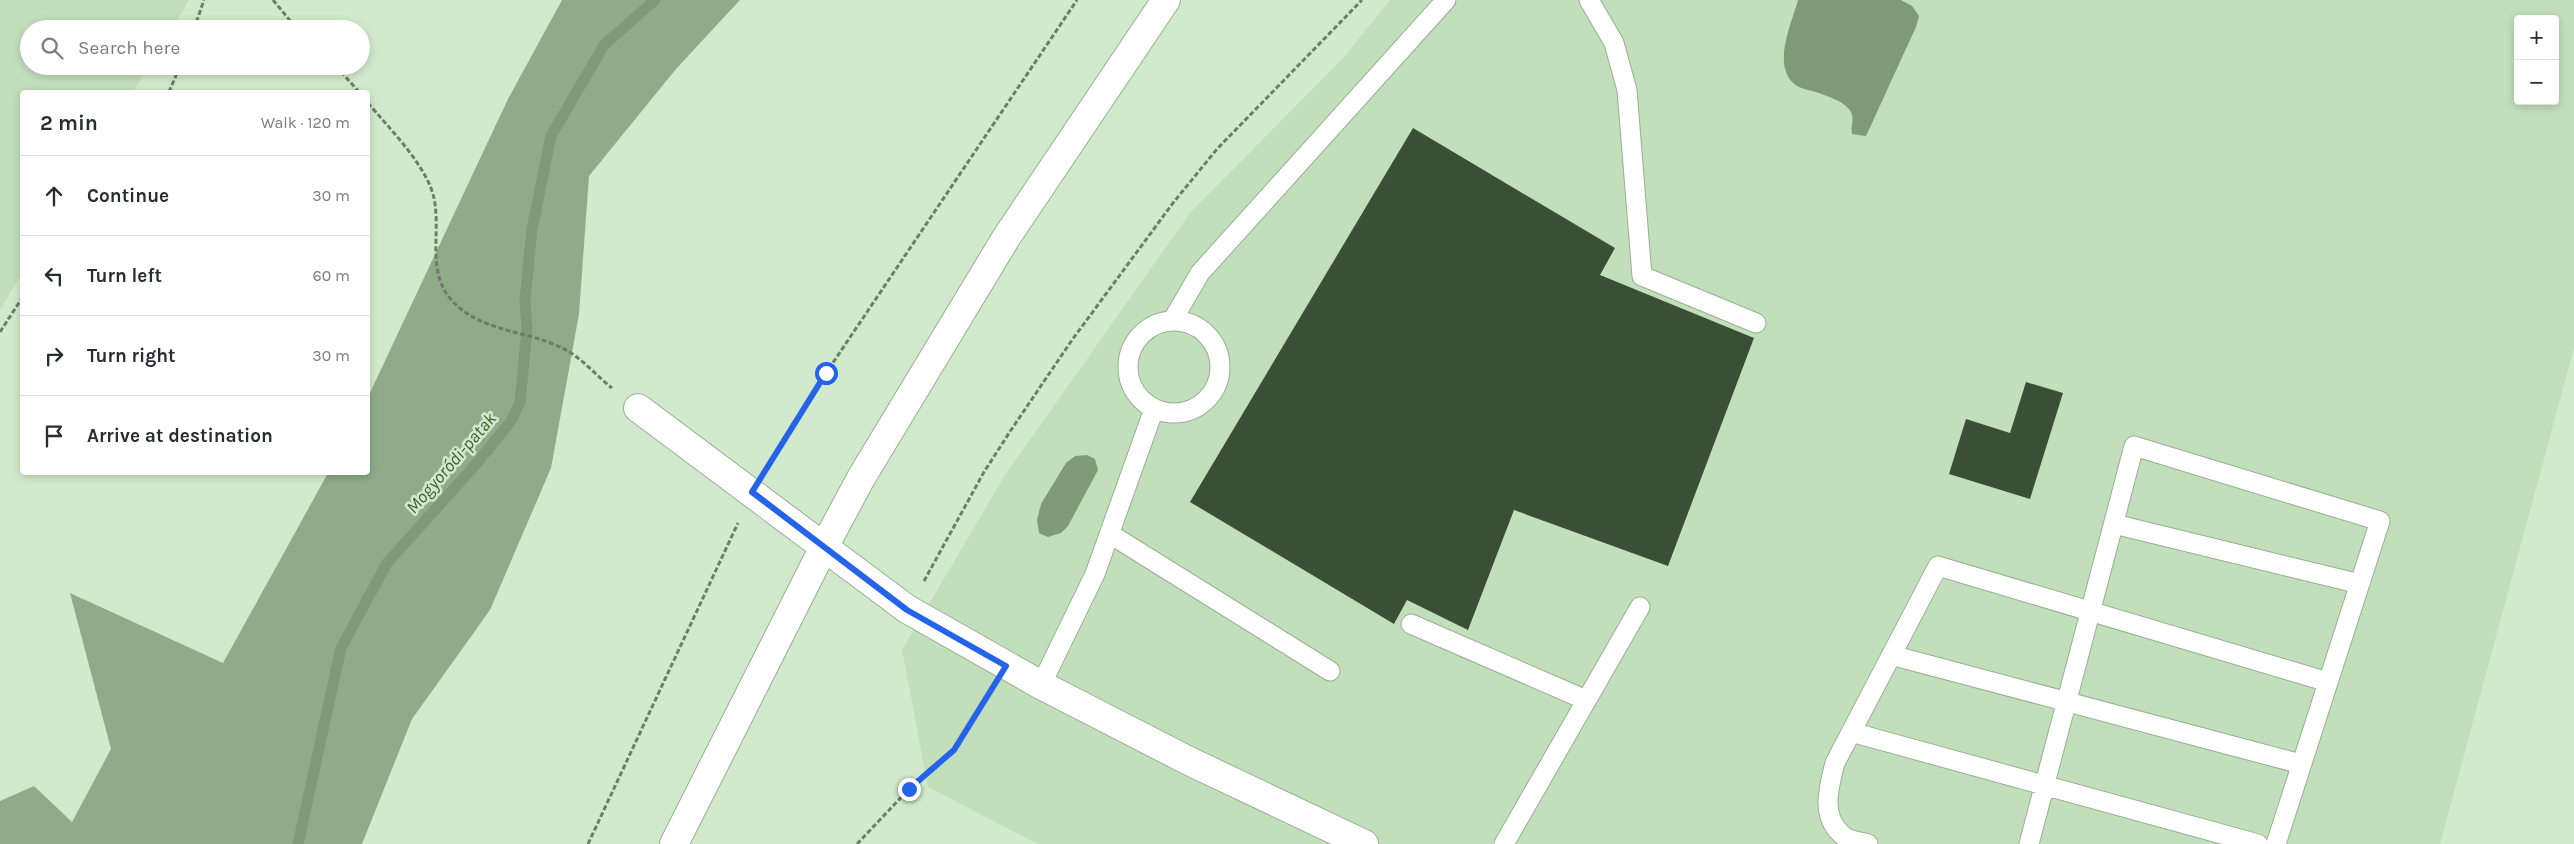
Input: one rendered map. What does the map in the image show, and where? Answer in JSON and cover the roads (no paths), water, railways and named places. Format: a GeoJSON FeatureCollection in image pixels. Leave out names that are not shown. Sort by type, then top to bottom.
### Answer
{"type":"FeatureCollection","features":[{"type":"Feature","properties":{"kind":"main road"},"geometry":{"type":"LineString","coordinates":[[674,844],[824,547],[861,478],[1006,238],[1166,0]]}},
{"type":"Feature","properties":{"kind":"main road"},"geometry":{"type":"LineString","coordinates":[[638,408],[907,610],[1041,685],[1189,761],[1364,844]]}},
{"type":"Feature","properties":{"kind":"lane"},"geometry":{"type":"LineString","coordinates":[[1172,321],[1200,273],[1446,0]]}},
{"type":"Feature","properties":{"kind":"lane"},"geometry":{"type":"LineString","coordinates":[[1590,0],[1614,43],[1626,90],[1642,276],[1756,323]]}},
{"type":"Feature","properties":{"kind":"lane"},"geometry":{"type":"LineString","coordinates":[[1161,321],[1183,321],[1204,330],[1217,348],[1221,370],[1214,392],[1197,407],[1176,413],[1154,409],[1137,395],[1128,374],[1130,352],[1142,333],[1161,321]]}},
{"type":"Feature","properties":{"kind":"lane"},"geometry":{"type":"LineString","coordinates":[[1041,685],[1096,574],[1154,409]]}},
{"type":"Feature","properties":{"kind":"lane"},"geometry":{"type":"LineString","coordinates":[[2029,844],[2134,446],[2380,521],[2276,844]]}},
{"type":"Feature","properties":{"kind":"lane"},"geometry":{"type":"LineString","coordinates":[[2114,524],[2360,584]]}},
{"type":"Feature","properties":{"kind":"lane"},"geometry":{"type":"LineString","coordinates":[[1110,534],[1330,671]]}},
{"type":"Feature","properties":{"kind":"lane"},"geometry":{"type":"LineString","coordinates":[[1868,844],[1845,838],[1829,820],[1828,792],[1831,778],[1835,763],[1938,566],[2328,682]]}},
{"type":"Feature","properties":{"kind":"lane"},"geometry":{"type":"LineString","coordinates":[[1504,844],[1640,608]]}},
{"type":"Feature","properties":{"kind":"lane"},"geometry":{"type":"LineString","coordinates":[[1411,624],[1586,700]]}},
{"type":"Feature","properties":{"kind":"lane"},"geometry":{"type":"LineString","coordinates":[[1891,655],[2301,764]]}},
{"type":"Feature","properties":{"kind":"lane"},"geometry":{"type":"LineString","coordinates":[[1851,732],[2258,844]]}},
{"type":"Feature","properties":{"kind":"waterway","name":"Mogyoródi-patak"},"geometry":{"type":"LineString","coordinates":[[298,844],[341,648],[387,563],[477,463],[511,421],[520,402],[527,329],[525,300],[532,229],[551,136],[604,45],[655,0]]}}]}
